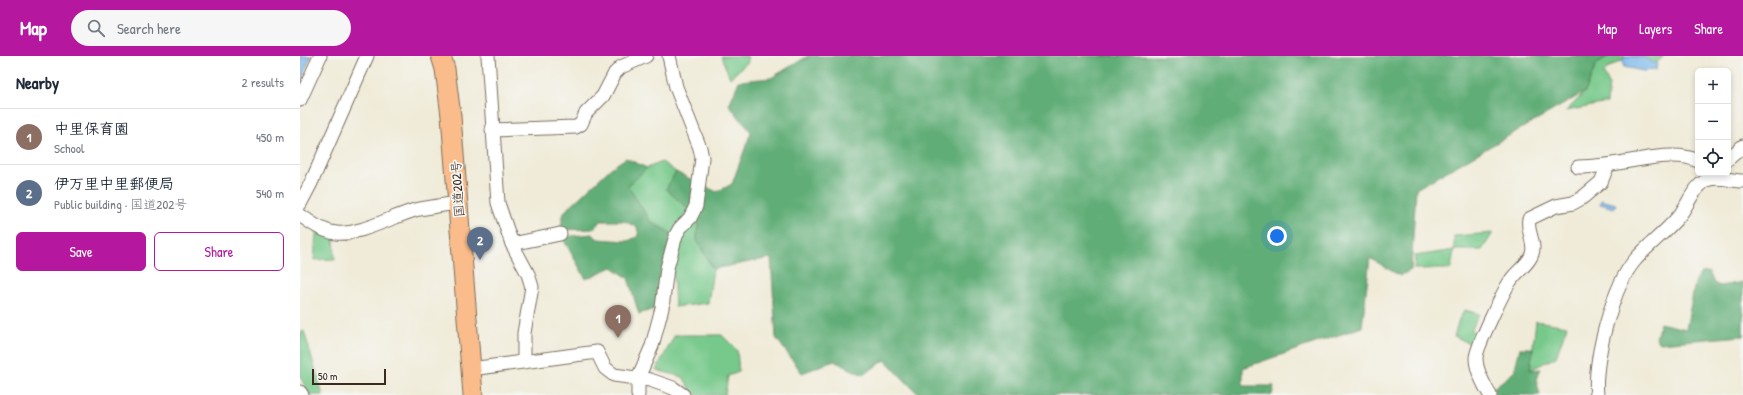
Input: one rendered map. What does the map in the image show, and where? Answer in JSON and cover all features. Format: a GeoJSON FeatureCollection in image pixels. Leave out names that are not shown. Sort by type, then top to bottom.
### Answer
{"type":"FeatureCollection","features":[{"type":"Feature","properties":{"kind":"highway","name":"国道202号"},"geometry":{"type":"LineString","coordinates":[[441,56],[445,69],[451,116],[473,395]]}},
{"type":"Feature","properties":{"kind":"street"},"geometry":{"type":"LineString","coordinates":[[300,100],[320,56]]}},
{"type":"Feature","properties":{"kind":"street"},"geometry":{"type":"LineString","coordinates":[[300,204],[314,176],[366,56]]}},
{"type":"Feature","properties":{"kind":"street"},"geometry":{"type":"LineString","coordinates":[[488,56],[498,203],[512,244],[528,274],[532,287],[524,333],[524,362]]}},
{"type":"Feature","properties":{"kind":"street"},"geometry":{"type":"LineString","coordinates":[[492,130],[576,127],[581,124],[586,113],[603,96],[615,73],[621,67],[646,56]]}},
{"type":"Feature","properties":{"kind":"street"},"geometry":{"type":"LineString","coordinates":[[638,395],[638,378],[652,346],[662,308],[667,268],[676,235],[680,228],[690,218],[696,206],[702,158],[700,148],[676,87],[669,56]]}},
{"type":"Feature","properties":{"kind":"street"},"geometry":{"type":"LineString","coordinates":[[1731,156],[1743,146]]}},
{"type":"Feature","properties":{"kind":"street"},"geometry":{"type":"LineString","coordinates":[[1578,167],[1608,165],[1626,161],[1661,157],[1692,158],[1695,160]]}},
{"type":"Feature","properties":{"kind":"street"},"geometry":{"type":"LineString","coordinates":[[1490,395],[1485,388],[1476,357],[1484,334],[1511,280],[1532,256],[1534,247],[1527,226],[1529,219],[1556,206],[1573,203],[1582,198],[1601,182],[1608,165]]}},
{"type":"Feature","properties":{"kind":"street"},"geometry":{"type":"LineString","coordinates":[[1597,395],[1597,365],[1602,340],[1622,280],[1635,260],[1683,211],[1699,185],[1713,176],[1743,181]]}},
{"type":"Feature","properties":{"kind":"street"},"geometry":{"type":"LineString","coordinates":[[300,215],[312,224],[337,234],[368,227],[416,210],[458,203]]}},
{"type":"Feature","properties":{"kind":"street"},"geometry":{"type":"LineString","coordinates":[[512,244],[560,234]]}},
{"type":"Feature","properties":{"kind":"street"},"geometry":{"type":"LineString","coordinates":[[471,369],[597,352],[605,368],[614,375],[650,380],[673,388],[683,395]]}},
{"type":"Feature","properties":{"kind":"green space"},"geometry":{"type":"Polygon","coordinates":[[[721,56],[747,56],[748,62],[730,78],[721,56]]]}},
{"type":"Feature","properties":{"kind":"green space"},"geometry":{"type":"Polygon","coordinates":[[[808,56],[1609,56],[1597,63],[1585,92],[1416,189],[1411,270],[1400,276],[1370,258],[1362,327],[1243,368],[1243,386],[1274,386],[1272,395],[919,395],[885,360],[863,375],[834,361],[802,373],[776,338],[771,258],[713,269],[697,240],[698,218],[666,189],[676,172],[717,192],[732,184],[751,132],[729,105],[739,81],[771,78],[808,56]]]}},
{"type":"Feature","properties":{"kind":"green space"},"geometry":{"type":"Polygon","coordinates":[[[1609,56],[1664,56],[1657,63],[1640,59],[1628,59],[1617,63],[1603,72],[1609,84],[1607,103],[1566,111],[1585,92],[1597,63],[1609,56]]]}},
{"type":"Feature","properties":{"kind":"green space"},"geometry":{"type":"Polygon","coordinates":[[[626,158],[647,168],[628,186],[651,222],[671,233],[654,309],[639,314],[628,278],[612,267],[586,279],[562,237],[592,234],[598,239],[628,241],[639,236],[637,227],[624,221],[601,221],[593,229],[560,230],[564,212],[611,168],[626,158]]]}},
{"type":"Feature","properties":{"kind":"green space"},"geometry":{"type":"Polygon","coordinates":[[[662,162],[676,172],[667,189],[698,218],[697,240],[713,269],[708,303],[675,307],[671,233],[651,222],[627,186],[647,168],[662,162]]]}},
{"type":"Feature","properties":{"kind":"green space"},"geometry":{"type":"Polygon","coordinates":[[[316,231],[334,237],[335,259],[314,260],[316,231]]]}},
{"type":"Feature","properties":{"kind":"green space"},"geometry":{"type":"Polygon","coordinates":[[[1493,233],[1482,250],[1454,250],[1454,236],[1493,233]]]}},
{"type":"Feature","properties":{"kind":"green space"},"geometry":{"type":"Polygon","coordinates":[[[1454,250],[1451,269],[1414,269],[1415,256],[1454,250]]]}},
{"type":"Feature","properties":{"kind":"green space"},"geometry":{"type":"Polygon","coordinates":[[[1709,272],[1714,283],[1720,286],[1743,282],[1743,336],[1660,343],[1656,338],[1660,323],[1686,329],[1696,278],[1701,273],[1709,272]]]}},
{"type":"Feature","properties":{"kind":"green space"},"geometry":{"type":"Polygon","coordinates":[[[1465,310],[1479,314],[1471,331],[1480,333],[1475,346],[1454,336],[1459,319],[1465,310]]]}},
{"type":"Feature","properties":{"kind":"green space"},"geometry":{"type":"Polygon","coordinates":[[[1536,321],[1567,326],[1556,357],[1530,370],[1536,321]]]}},
{"type":"Feature","properties":{"kind":"green space"},"geometry":{"type":"Polygon","coordinates":[[[304,331],[323,395],[309,395],[300,376],[300,333],[304,331]]]}},
{"type":"Feature","properties":{"kind":"green space"},"geometry":{"type":"Polygon","coordinates":[[[675,335],[722,335],[737,350],[739,372],[728,376],[725,395],[694,395],[683,377],[656,370],[675,335]]]}},
{"type":"Feature","properties":{"kind":"green space"},"geometry":{"type":"Polygon","coordinates":[[[1520,348],[1533,348],[1530,370],[1541,369],[1536,379],[1540,395],[1496,395],[1492,389],[1514,372],[1520,348]]]}},
{"type":"Feature","properties":{"kind":"water"},"geometry":{"type":"Polygon","coordinates":[[[300,56],[311,56],[300,83],[300,56]]]}},
{"type":"Feature","properties":{"kind":"water"},"geometry":{"type":"Polygon","coordinates":[[[1625,56],[1641,57],[1657,63],[1656,70],[1643,71],[1624,67],[1622,62],[1625,56]]]}},
{"type":"Feature","properties":{"kind":"water"},"geometry":{"type":"Polygon","coordinates":[[[1601,200],[1616,204],[1614,208],[1600,204],[1601,200]]]}},
{"type":"Feature","properties":{"kind":"place","name":"伊万里中里郵便局"},"geometry":{"type":"Point","coordinates":[480,260]}},
{"type":"Feature","properties":{"kind":"place","name":"中里保育園"},"geometry":{"type":"Point","coordinates":[618,338]}}]}
